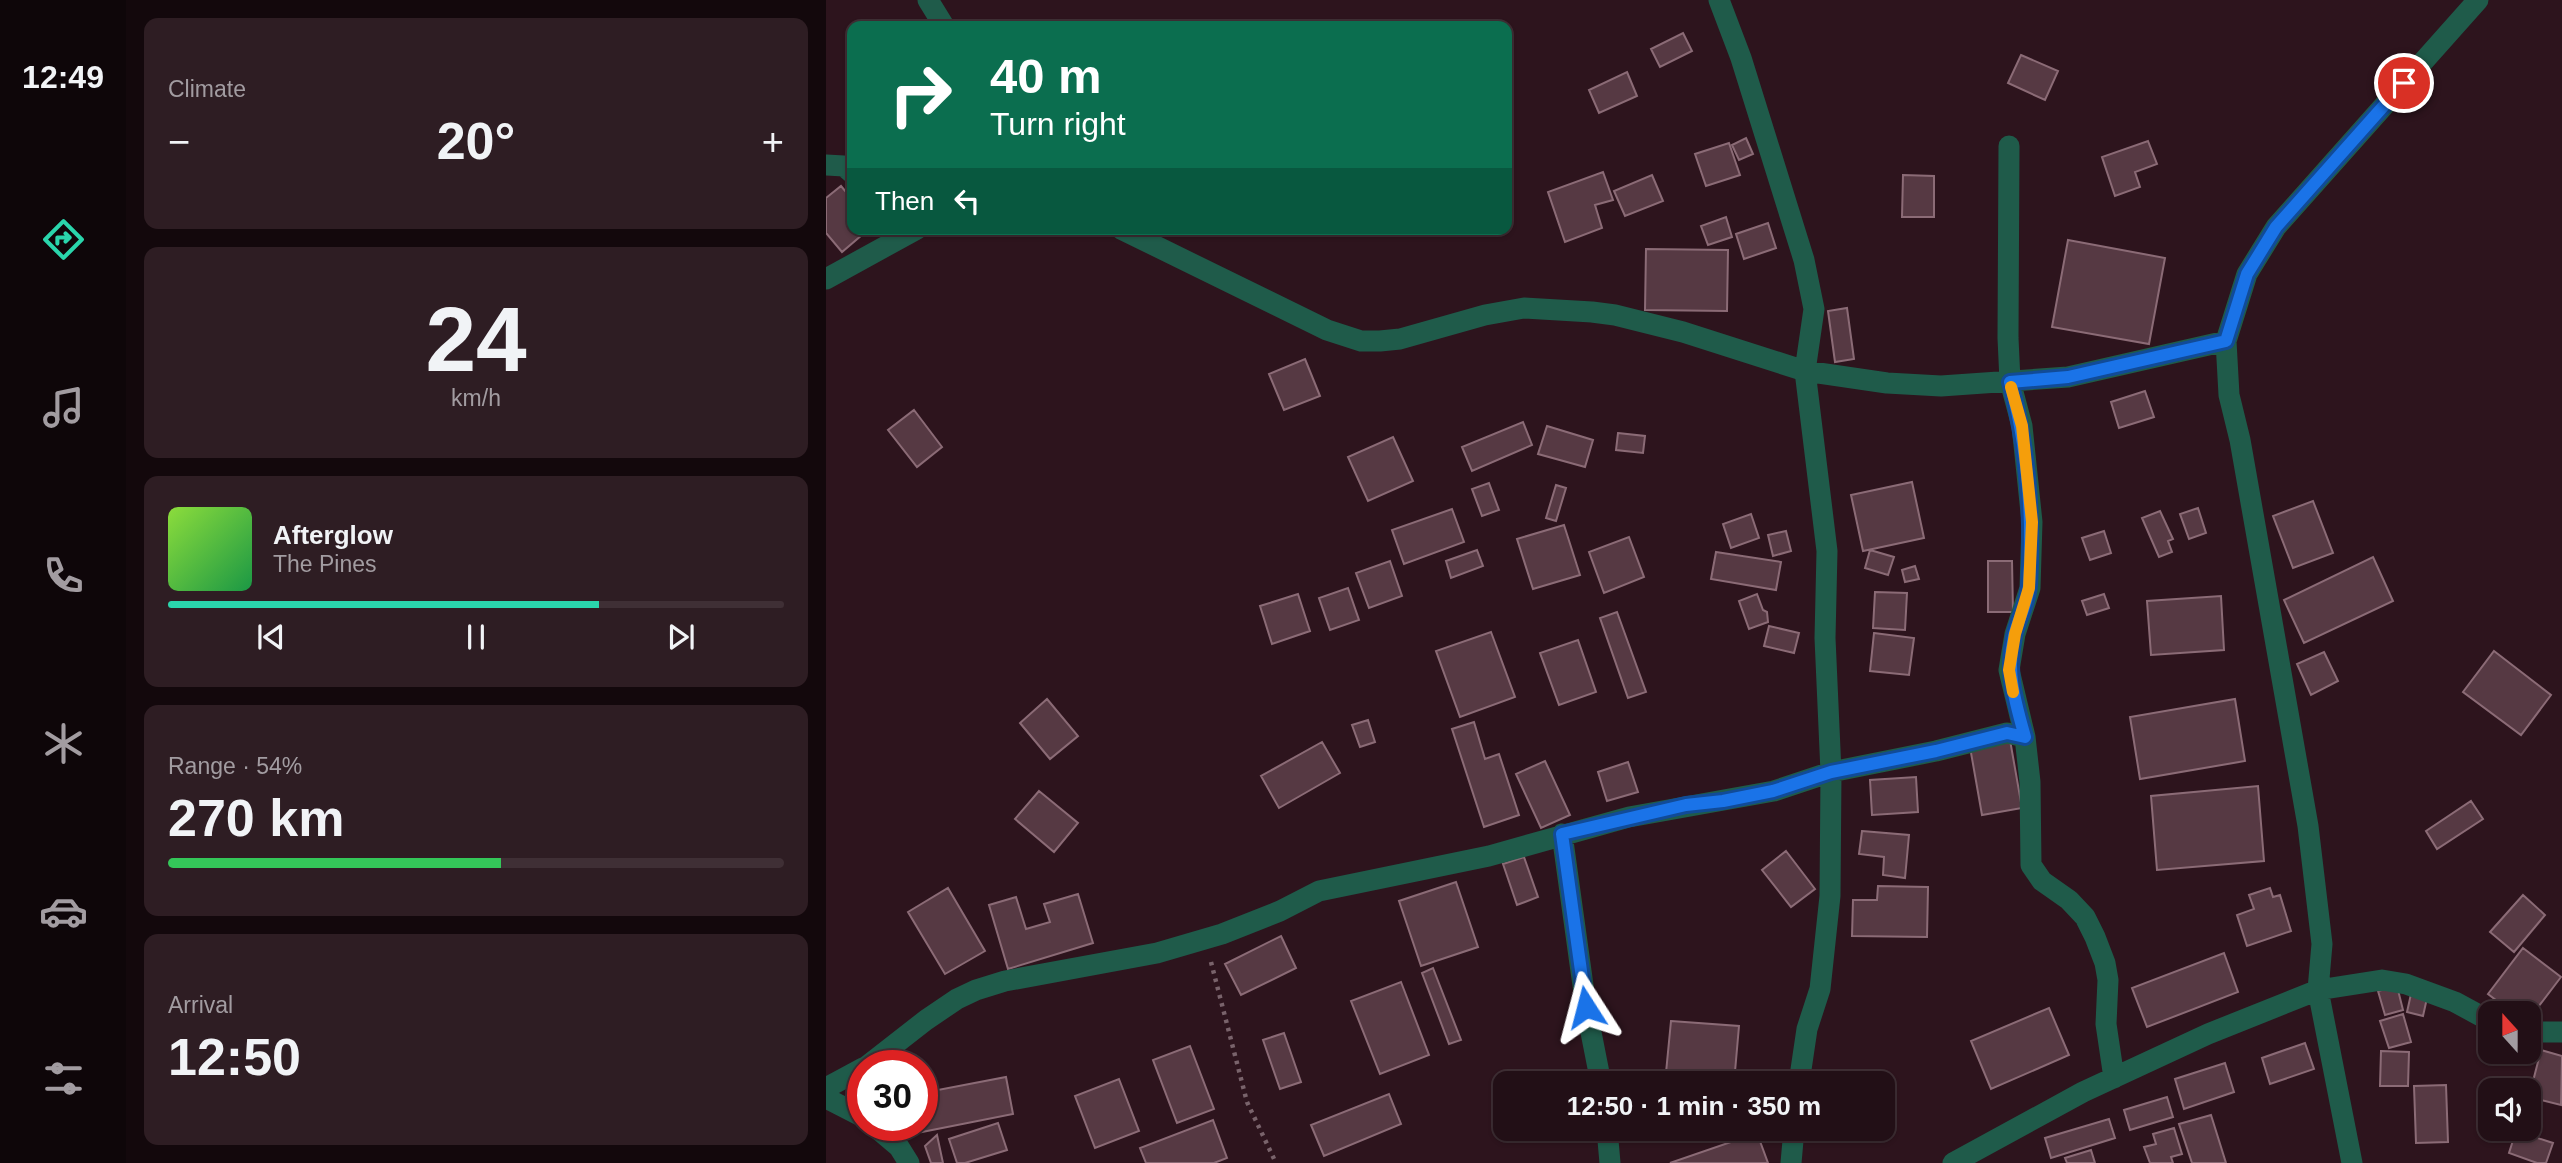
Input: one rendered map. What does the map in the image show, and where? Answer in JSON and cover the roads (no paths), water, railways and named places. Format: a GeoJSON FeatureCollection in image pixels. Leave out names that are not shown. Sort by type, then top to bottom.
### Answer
{"type":"FeatureCollection","features":[{"type":"Feature","properties":{"kind":"street"},"geometry":{"type":"LineString","coordinates":[[928,0],[941,21]]}},
{"type":"Feature","properties":{"kind":"street"},"geometry":{"type":"LineString","coordinates":[[1719,0],[1741,58],[1804,260],[1814,309],[1805,371],[1827,551],[1825,638],[1831,772],[1830,896],[1819,989],[1807,1029],[1801,1071]]}},
{"type":"Feature","properties":{"kind":"street"},"geometry":{"type":"LineString","coordinates":[[2352,1163],[2318,990],[2322,944],[2308,826],[2240,440],[2229,396],[2226,341],[2247,274],[2276,227],[2478,0]]}},
{"type":"Feature","properties":{"kind":"street"},"geometry":{"type":"LineString","coordinates":[[2009,146],[2010,382],[2022,426],[2032,522],[2029,588],[2015,634],[2009,670],[2025,737],[2030,782],[2031,865],[2039,878],[2068,900],[2085,918],[2105,963],[2108,981],[2106,1024],[2114,1078]]}},
{"type":"Feature","properties":{"kind":"street"},"geometry":{"type":"LineString","coordinates":[[826,165],[847,169]]}},
{"type":"Feature","properties":{"kind":"street"},"geometry":{"type":"LineString","coordinates":[[826,279],[906,235]]}},
{"type":"Feature","properties":{"kind":"street"},"geometry":{"type":"LineString","coordinates":[[1133,235],[1326,330],[1361,341],[1400,339],[1485,315],[1524,308],[1566,309],[1615,315],[1684,332],[1805,371],[1886,383],[1941,386],[2068,377],[2226,341]]}},
{"type":"Feature","properties":{"kind":"street"},"geometry":{"type":"LineString","coordinates":[[888,1050],[926,1020],[976,989],[1005,981],[1148,956],[1205,939],[1280,911],[1319,891],[1489,856],[1562,834],[1686,805],[1773,791],[1831,772],[1936,751],[2007,733],[2025,737]]}},
{"type":"Feature","properties":{"kind":"street"},"geometry":{"type":"LineString","coordinates":[[1562,834],[1586,1007],[1599,1071]]}},
{"type":"Feature","properties":{"kind":"street"},"geometry":{"type":"LineString","coordinates":[[1953,1163],[1985,1156],[2027,1122],[2114,1078],[2208,1034],[2318,990],[2382,980],[2406,984],[2455,1002],[2478,1014]]}},
{"type":"Feature","properties":{"kind":"street"},"geometry":{"type":"LineString","coordinates":[[2541,1032],[2562,1032]]}},
{"type":"Feature","properties":{"kind":"street"},"geometry":{"type":"LineString","coordinates":[[826,1088],[847,1077]]}},
{"type":"Feature","properties":{"kind":"street"},"geometry":{"type":"LineString","coordinates":[[826,1098],[847,1109]]}},
{"type":"Feature","properties":{"kind":"street"},"geometry":{"type":"LineString","coordinates":[[892,1141],[909,1163]]}},
{"type":"Feature","properties":{"kind":"street"},"geometry":{"type":"LineString","coordinates":[[1608,1141],[1610,1163]]}},
{"type":"Feature","properties":{"kind":"street"},"geometry":{"type":"LineString","coordinates":[[1791,1163],[1793,1141]]}}]}
